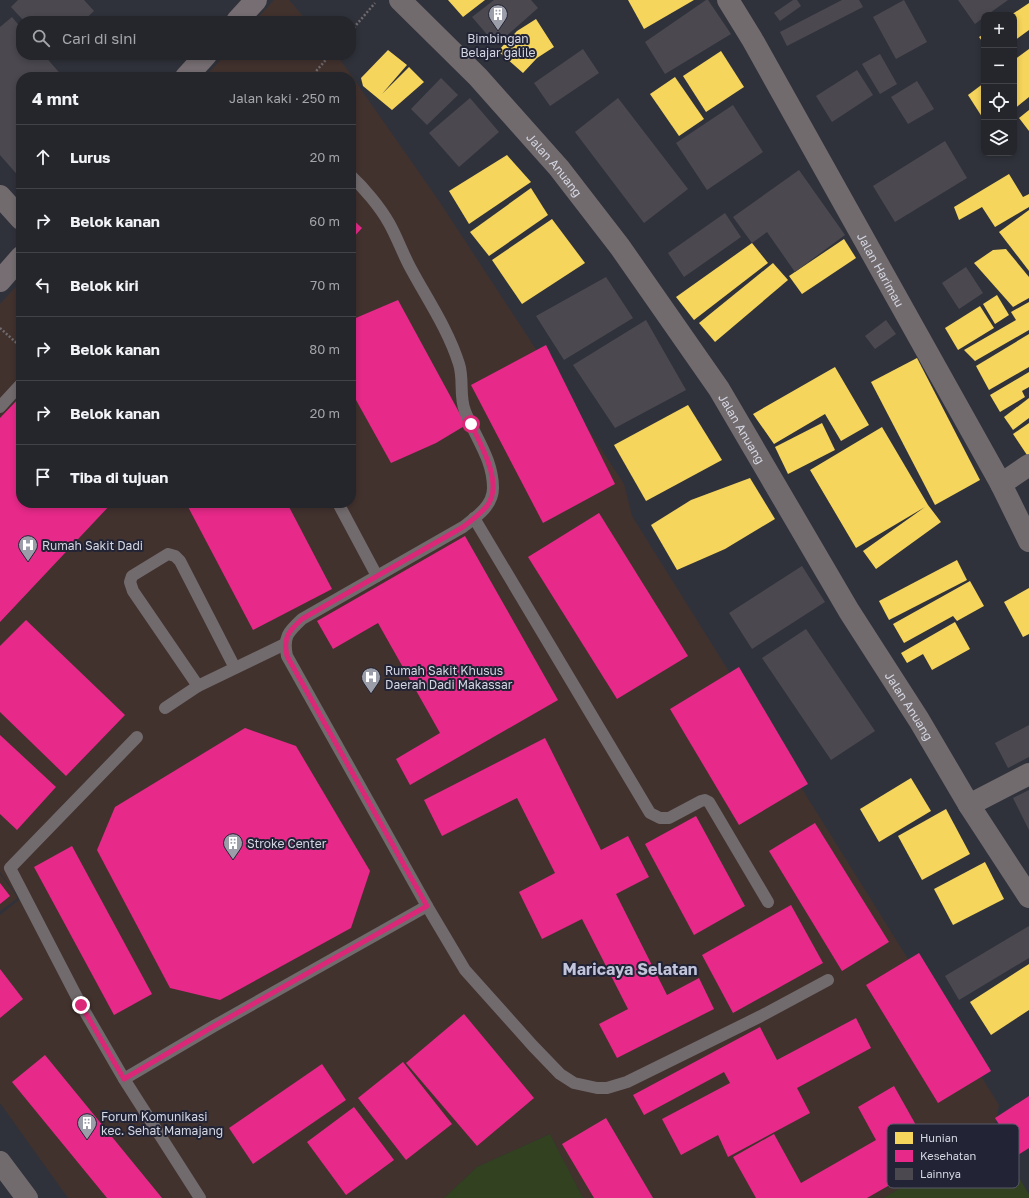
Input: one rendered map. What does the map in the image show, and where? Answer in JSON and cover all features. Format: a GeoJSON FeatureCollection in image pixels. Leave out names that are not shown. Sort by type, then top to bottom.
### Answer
{"type":"FeatureCollection","features":[{"type":"Feature","properties":{"kind":"main road"},"geometry":{"type":"LineString","coordinates":[[242,16],[256,0]]}},
{"type":"Feature","properties":{"kind":"main road"},"geometry":{"type":"LineString","coordinates":[[191,72],[201,60]]}},
{"type":"Feature","properties":{"kind":"main road"},"geometry":{"type":"LineString","coordinates":[[0,281],[16,263]]}},
{"type":"Feature","properties":{"kind":"street","name":"Jalan Anuang"},"geometry":{"type":"LineString","coordinates":[[400,0],[478,77],[558,168],[620,247],[719,389],[849,611],[919,720],[969,805],[1029,897]]}},
{"type":"Feature","properties":{"kind":"street","name":"Jalan Harimau"},"geometry":{"type":"LineString","coordinates":[[728,0],[752,39],[1001,484],[1029,541]]}},
{"type":"Feature","properties":{"kind":"street"},"geometry":{"type":"LineString","coordinates":[[0,196],[16,214]]}},
{"type":"Feature","properties":{"kind":"street"},"geometry":{"type":"LineString","coordinates":[[1001,484],[1029,465]]}},
{"type":"Feature","properties":{"kind":"street"},"geometry":{"type":"LineString","coordinates":[[969,805],[1029,774]]}},
{"type":"Feature","properties":{"kind":"street"},"geometry":{"type":"LineString","coordinates":[[0,1162],[27,1198]]}},
{"type":"Feature","properties":{"kind":"lane"},"geometry":{"type":"LineString","coordinates":[[356,180],[361,185],[388,222],[441,322],[458,360],[462,380],[463,404],[491,466],[493,489],[488,505],[463,527],[302,619],[288,634],[285,644],[287,656],[427,906],[465,970],[533,1046],[560,1074],[574,1083],[597,1088],[607,1088],[627,1082],[761,1016],[828,980]]}},
{"type":"Feature","properties":{"kind":"lane"},"geometry":{"type":"LineString","coordinates":[[0,407],[16,389]]}},
{"type":"Feature","properties":{"kind":"lane"},"geometry":{"type":"LineString","coordinates":[[341,508],[377,576]]}},
{"type":"Feature","properties":{"kind":"lane"},"geometry":{"type":"LineString","coordinates":[[474,518],[650,814],[660,818],[669,818],[701,801],[705,800],[709,802],[768,902]]}},
{"type":"Feature","properties":{"kind":"lane"},"geometry":{"type":"LineString","coordinates":[[198,686],[133,591],[130,582],[132,576],[168,554],[175,556],[180,561],[235,668]]}},
{"type":"Feature","properties":{"kind":"lane"},"geometry":{"type":"LineString","coordinates":[[165,708],[198,686],[285,644]]}},
{"type":"Feature","properties":{"kind":"lane"},"geometry":{"type":"LineString","coordinates":[[137,737],[10,868],[81,1005],[124,1079],[200,1198]]}},
{"type":"Feature","properties":{"kind":"lane"},"geometry":{"type":"LineString","coordinates":[[124,1079],[214,1026],[427,906]]}},
{"type":"Feature","properties":{"kind":"path"},"geometry":{"type":"LineString","coordinates":[[356,25],[378,0]]}},
{"type":"Feature","properties":{"kind":"path"},"geometry":{"type":"LineString","coordinates":[[315,72],[326,60]]}},
{"type":"Feature","properties":{"kind":"path"},"geometry":{"type":"LineString","coordinates":[[0,328],[16,342]]}},
{"type":"Feature","properties":{"kind":"shaded area"},"geometry":{"type":"Polygon","coordinates":[[[274,0],[289,0],[303,16],[260,16],[274,0]]]}},
{"type":"Feature","properties":{"kind":"shaded area","name":"Rumah Sakit Khusus Daerah Dadi Makassar"},"geometry":{"type":"Polygon","coordinates":[[[220,60],[340,60],[349,72],[210,72],[220,60]]]}},
{"type":"Feature","properties":{"kind":"shaded area","name":"Rumah Sakit Khusus Daerah Dadi Makassar"},"geometry":{"type":"Polygon","coordinates":[[[356,82],[439,201],[624,484],[632,516],[999,1105],[995,1124],[887,1124],[887,1188],[900,1188],[883,1198],[583,1198],[550,1134],[477,1167],[444,1198],[68,1198],[0,1103],[0,915],[20,899],[0,872],[0,304],[16,286],[16,508],[356,508],[356,82]]]}},
{"type":"Feature","properties":{"kind":"shaded area"},"geometry":{"type":"Polygon","coordinates":[[[0,874],[18,898],[0,911],[0,874]]]}},
{"type":"Feature","properties":{"kind":"green space"},"geometry":{"type":"Polygon","coordinates":[[[550,1134],[583,1198],[444,1198],[477,1167],[550,1134]]]}},
{"type":"Feature","properties":{"kind":"green space"},"geometry":{"type":"Polygon","coordinates":[[[1019,1178],[1029,1194],[1029,1198],[883,1198],[900,1188],[1019,1188],[1019,1178]]]}},
{"type":"Feature","properties":{"kind":"building: Hunian"},"geometry":{"type":"Polygon","coordinates":[[[448,0],[485,0],[463,17],[448,0]]]}},
{"type":"Feature","properties":{"kind":"building: Hunian"},"geometry":{"type":"Polygon","coordinates":[[[628,0],[694,0],[644,29],[628,0]]]}},
{"type":"Feature","properties":{"kind":"building: Hunian"},"geometry":{"type":"Polygon","coordinates":[[[1029,3],[1029,30],[1017,39],[1017,12],[1016,12],[1029,3]]]}},
{"type":"Feature","properties":{"kind":"building: Hunian"},"geometry":{"type":"Polygon","coordinates":[[[536,19],[554,47],[537,58],[523,73],[498,51],[517,31],[536,19]]]}},
{"type":"Feature","properties":{"kind":"building: Hunian"},"geometry":{"type":"Polygon","coordinates":[[[1029,49],[1029,97],[1017,107],[1017,84],[1017,58],[1029,49]]]}},
{"type":"Feature","properties":{"kind":"building: Hunian"},"geometry":{"type":"Polygon","coordinates":[[[388,50],[407,65],[382,94],[409,67],[424,82],[392,110],[363,86],[361,78],[388,50]]]}},
{"type":"Feature","properties":{"kind":"building: Hunian"},"geometry":{"type":"Polygon","coordinates":[[[721,51],[744,87],[706,112],[683,76],[721,51]]]}},
{"type":"Feature","properties":{"kind":"building: Hunian"},"geometry":{"type":"Polygon","coordinates":[[[675,77],[704,119],[679,136],[650,94],[675,77]]]}},
{"type":"Feature","properties":{"kind":"building: Hunian"},"geometry":{"type":"Polygon","coordinates":[[[981,85],[981,115],[968,95],[981,85]]]}},
{"type":"Feature","properties":{"kind":"building: Hunian"},"geometry":{"type":"Polygon","coordinates":[[[1029,110],[1029,131],[1019,118],[1029,110]]]}},
{"type":"Feature","properties":{"kind":"building: Hunian"},"geometry":{"type":"Polygon","coordinates":[[[507,155],[531,182],[469,224],[449,191],[507,155]]]}},
{"type":"Feature","properties":{"kind":"building: Hunian"},"geometry":{"type":"Polygon","coordinates":[[[1009,174],[1023,197],[1029,194],[1029,207],[995,227],[982,207],[959,220],[954,207],[1009,174]]]}},
{"type":"Feature","properties":{"kind":"building: Hunian"},"geometry":{"type":"Polygon","coordinates":[[[531,188],[548,215],[489,256],[470,232],[531,188]]]}},
{"type":"Feature","properties":{"kind":"building: Hunian"},"geometry":{"type":"Polygon","coordinates":[[[1029,210],[1029,271],[999,232],[1029,210]]]}},
{"type":"Feature","properties":{"kind":"building: Hunian"},"geometry":{"type":"Polygon","coordinates":[[[552,219],[585,263],[522,304],[492,260],[552,219]]]}},
{"type":"Feature","properties":{"kind":"building: Hunian"},"geometry":{"type":"Polygon","coordinates":[[[844,239],[856,258],[802,294],[789,276],[844,239]]]}},
{"type":"Feature","properties":{"kind":"building: Hunian"},"geometry":{"type":"Polygon","coordinates":[[[752,243],[768,263],[694,320],[676,297],[752,243]]]}},
{"type":"Feature","properties":{"kind":"building: Hunian"},"geometry":{"type":"Polygon","coordinates":[[[1006,249],[1029,277],[1029,298],[1013,307],[974,263],[993,250],[1006,249]]]}},
{"type":"Feature","properties":{"kind":"building: Hunian"},"geometry":{"type":"Polygon","coordinates":[[[773,263],[788,280],[715,342],[699,323],[773,263]]]}},
{"type":"Feature","properties":{"kind":"building: Hunian"},"geometry":{"type":"Polygon","coordinates":[[[997,295],[1009,315],[995,324],[983,304],[997,295]]]}},
{"type":"Feature","properties":{"kind":"building: Hunian"},"geometry":{"type":"Polygon","coordinates":[[[1029,302],[1029,330],[975,361],[964,350],[1016,320],[1011,312],[1029,302]]]}},
{"type":"Feature","properties":{"kind":"building: Hunian"},"geometry":{"type":"Polygon","coordinates":[[[980,306],[994,328],[958,350],[945,328],[980,306]]]}},
{"type":"Feature","properties":{"kind":"building: Hunian"},"geometry":{"type":"Polygon","coordinates":[[[1029,334],[1029,367],[989,390],[976,366],[1029,334]]]}},
{"type":"Feature","properties":{"kind":"building: Hunian"},"geometry":{"type":"Polygon","coordinates":[[[917,358],[980,480],[935,505],[871,382],[917,358]]]}},
{"type":"Feature","properties":{"kind":"building: Hunian"},"geometry":{"type":"Polygon","coordinates":[[[835,367],[869,425],[841,441],[825,414],[774,444],[753,414],[835,367]]]}},
{"type":"Feature","properties":{"kind":"building: Hunian"},"geometry":{"type":"Polygon","coordinates":[[[1029,372],[1029,387],[1022,391],[1025,397],[1000,412],[990,395],[1029,372]]]}},
{"type":"Feature","properties":{"kind":"building: Hunian"},"geometry":{"type":"Polygon","coordinates":[[[1029,398],[1029,418],[1013,430],[1004,417],[1029,398]]]}},
{"type":"Feature","properties":{"kind":"building: Hunian"},"geometry":{"type":"Polygon","coordinates":[[[688,405],[722,460],[646,501],[614,445],[688,405]]]}},
{"type":"Feature","properties":{"kind":"building: Hunian"},"geometry":{"type":"Polygon","coordinates":[[[822,423],[835,450],[788,474],[775,447],[822,423]]]}},
{"type":"Feature","properties":{"kind":"building: Hunian"},"geometry":{"type":"Polygon","coordinates":[[[1029,423],[1029,458],[1013,434],[1029,423]]]}},
{"type":"Feature","properties":{"kind":"building: Hunian"},"geometry":{"type":"Polygon","coordinates":[[[882,427],[928,505],[941,522],[876,569],[863,551],[925,507],[856,548],[810,470],[882,427]]]}},
{"type":"Feature","properties":{"kind":"building: Hunian"},"geometry":{"type":"Polygon","coordinates":[[[750,478],[775,519],[725,549],[677,570],[651,525],[691,500],[750,478]]]}},
{"type":"Feature","properties":{"kind":"building: Hunian"},"geometry":{"type":"Polygon","coordinates":[[[957,560],[967,580],[889,620],[879,601],[957,560]]]}},
{"type":"Feature","properties":{"kind":"building: Hunian"},"geometry":{"type":"Polygon","coordinates":[[[970,581],[984,606],[957,621],[953,616],[904,643],[893,624],[970,581]]]}},
{"type":"Feature","properties":{"kind":"building: Hunian"},"geometry":{"type":"Polygon","coordinates":[[[1029,588],[1029,634],[1023,637],[1004,602],[1029,588]]]}},
{"type":"Feature","properties":{"kind":"building: Hunian"},"geometry":{"type":"Polygon","coordinates":[[[955,622],[970,649],[932,670],[923,654],[907,663],[901,653],[955,622]]]}},
{"type":"Feature","properties":{"kind":"building: Hunian"},"geometry":{"type":"Polygon","coordinates":[[[911,778],[931,811],[879,842],[860,809],[911,778]]]}},
{"type":"Feature","properties":{"kind":"building: Hunian"},"geometry":{"type":"Polygon","coordinates":[[[946,809],[970,854],[922,880],[898,836],[946,809]]]}},
{"type":"Feature","properties":{"kind":"building: Hunian"},"geometry":{"type":"Polygon","coordinates":[[[985,862],[1004,899],[953,925],[934,889],[985,862]]]}},
{"type":"Feature","properties":{"kind":"building: Hunian"},"geometry":{"type":"Polygon","coordinates":[[[1029,964],[1029,1010],[991,1035],[970,1002],[1029,964]]]}},
{"type":"Feature","properties":{"kind":"building: Kesehatan"},"geometry":{"type":"Polygon","coordinates":[[[356,223],[362,228],[356,235],[356,223]]]}},
{"type":"Feature","properties":{"kind":"building: Kesehatan"},"geometry":{"type":"Polygon","coordinates":[[[398,300],[466,425],[436,443],[391,463],[356,400],[356,318],[398,300]]]}},
{"type":"Feature","properties":{"kind":"building: Kesehatan"},"geometry":{"type":"Polygon","coordinates":[[[546,345],[615,484],[543,523],[471,385],[546,345]]]}},
{"type":"Feature","properties":{"kind":"building: Kesehatan","name":"Rumah Sakit Dadi"},"geometry":{"type":"Polygon","coordinates":[[[16,401],[16,508],[107,508],[0,622],[0,418],[16,401]]]}},
{"type":"Feature","properties":{"kind":"building: Kesehatan"},"geometry":{"type":"Polygon","coordinates":[[[189,508],[290,508],[332,589],[253,630],[189,508]]]}},
{"type":"Feature","properties":{"kind":"building: Kesehatan"},"geometry":{"type":"Polygon","coordinates":[[[599,513],[688,656],[617,699],[528,557],[599,513]]]}},
{"type":"Feature","properties":{"kind":"building: Kesehatan"},"geometry":{"type":"Polygon","coordinates":[[[465,536],[558,700],[410,785],[396,759],[440,733],[378,623],[333,649],[317,621],[465,536]]]}},
{"type":"Feature","properties":{"kind":"building: Kesehatan"},"geometry":{"type":"Polygon","coordinates":[[[26,620],[125,715],[66,776],[0,712],[0,646],[26,620]]]}},
{"type":"Feature","properties":{"kind":"building: Kesehatan"},"geometry":{"type":"Polygon","coordinates":[[[739,667],[808,784],[739,825],[670,709],[739,667]]]}},
{"type":"Feature","properties":{"kind":"building: Kesehatan","name":"Stroke Center"},"geometry":{"type":"Polygon","coordinates":[[[245,728],[296,746],[370,871],[351,928],[220,1000],[170,988],[97,850],[115,807],[245,728]]]}},
{"type":"Feature","properties":{"kind":"building: Kesehatan"},"geometry":{"type":"Polygon","coordinates":[[[0,735],[56,787],[17,830],[0,814],[0,735]]]}},
{"type":"Feature","properties":{"kind":"building: Kesehatan"},"geometry":{"type":"Polygon","coordinates":[[[545,738],[601,850],[628,836],[649,877],[616,894],[667,995],[699,978],[714,1009],[617,1058],[599,1024],[628,1009],[582,919],[542,939],[519,892],[555,873],[517,798],[442,836],[424,800],[545,738]]]}},
{"type":"Feature","properties":{"kind":"building: Kesehatan"},"geometry":{"type":"Polygon","coordinates":[[[696,816],[745,906],[694,935],[645,844],[696,816]]]}},
{"type":"Feature","properties":{"kind":"building: Kesehatan"},"geometry":{"type":"Polygon","coordinates":[[[815,823],[889,942],[842,971],[769,851],[815,823]]]}},
{"type":"Feature","properties":{"kind":"building: Kesehatan"},"geometry":{"type":"Polygon","coordinates":[[[72,846],[152,994],[114,1015],[34,867],[72,846]]]}},
{"type":"Feature","properties":{"kind":"building: Kesehatan"},"geometry":{"type":"Polygon","coordinates":[[[0,883],[10,896],[0,904],[0,883]]]}},
{"type":"Feature","properties":{"kind":"building: Kesehatan"},"geometry":{"type":"Polygon","coordinates":[[[791,905],[823,963],[733,1013],[702,955],[791,905]]]}},
{"type":"Feature","properties":{"kind":"building: Kesehatan"},"geometry":{"type":"Polygon","coordinates":[[[919,953],[991,1071],[938,1103],[866,985],[919,953]]]}},
{"type":"Feature","properties":{"kind":"building: Kesehatan"},"geometry":{"type":"Polygon","coordinates":[[[0,969],[23,999],[0,1018],[0,969]]]}},
{"type":"Feature","properties":{"kind":"building: Kesehatan"},"geometry":{"type":"Polygon","coordinates":[[[464,1014],[534,1098],[477,1146],[406,1063],[464,1014]]]}},
{"type":"Feature","properties":{"kind":"building: Kesehatan"},"geometry":{"type":"Polygon","coordinates":[[[856,1018],[871,1048],[797,1088],[810,1113],[728,1157],[718,1135],[681,1155],[662,1119],[730,1083],[724,1072],[644,1115],[633,1095],[760,1027],[777,1060],[856,1018]]]}},
{"type":"Feature","properties":{"kind":"building: Kesehatan","name":"Forum Komunikasi kec. Sehat Mamajang"},"geometry":{"type":"Polygon","coordinates":[[[45,1055],[162,1198],[107,1198],[12,1082],[45,1055]]]}},
{"type":"Feature","properties":{"kind":"building: Kesehatan"},"geometry":{"type":"Polygon","coordinates":[[[403,1062],[452,1124],[406,1160],[358,1098],[403,1062]]]}},
{"type":"Feature","properties":{"kind":"building: Kesehatan"},"geometry":{"type":"Polygon","coordinates":[[[322,1064],[346,1100],[253,1164],[229,1128],[322,1064]]]}},
{"type":"Feature","properties":{"kind":"building: Kesehatan"},"geometry":{"type":"Polygon","coordinates":[[[894,1086],[915,1124],[887,1124],[887,1187],[867,1198],[756,1198],[733,1157],[774,1134],[801,1183],[876,1140],[858,1107],[894,1086]]]}},
{"type":"Feature","properties":{"kind":"building: Kesehatan"},"geometry":{"type":"Polygon","coordinates":[[[1029,1096],[1029,1148],[1019,1154],[1019,1124],[999,1124],[995,1118],[1029,1096]]]}},
{"type":"Feature","properties":{"kind":"building: Kesehatan"},"geometry":{"type":"Polygon","coordinates":[[[354,1107],[394,1160],[346,1195],[307,1142],[354,1107]]]}},
{"type":"Feature","properties":{"kind":"building: Kesehatan"},"geometry":{"type":"Polygon","coordinates":[[[606,1118],[653,1198],[594,1198],[562,1144],[606,1118]]]}},
{"type":"Feature","properties":{"kind":"building: Lainnya"},"geometry":{"type":"Polygon","coordinates":[[[18,0],[84,0],[94,11],[88,16],[19,16],[11,7],[18,0]]]}},
{"type":"Feature","properties":{"kind":"building: Lainnya","name":"Bimbingan Belajar galile"},"geometry":{"type":"Polygon","coordinates":[[[494,0],[531,0],[538,8],[496,45],[472,17],[494,0]]]}},
{"type":"Feature","properties":{"kind":"building: Lainnya"},"geometry":{"type":"Polygon","coordinates":[[[708,0],[731,34],[665,74],[645,42],[708,0]]]}},
{"type":"Feature","properties":{"kind":"building: Lainnya"},"geometry":{"type":"Polygon","coordinates":[[[793,0],[797,0],[801,6],[780,21],[774,13],[793,0]]]}},
{"type":"Feature","properties":{"kind":"building: Lainnya"},"geometry":{"type":"Polygon","coordinates":[[[842,0],[859,0],[863,7],[787,46],[780,32],[842,0]]]}},
{"type":"Feature","properties":{"kind":"building: Lainnya"},"geometry":{"type":"Polygon","coordinates":[[[904,0],[927,42],[896,59],[873,17],[904,0]]]}},
{"type":"Feature","properties":{"kind":"building: Lainnya"},"geometry":{"type":"Polygon","coordinates":[[[958,0],[1008,0],[991,12],[981,12],[981,19],[975,24],[958,0]]]}},
{"type":"Feature","properties":{"kind":"building: Lainnya"},"geometry":{"type":"Polygon","coordinates":[[[12,17],[16,22],[16,60],[48,60],[59,72],[16,72],[16,173],[0,155],[0,27],[12,17]]]}},
{"type":"Feature","properties":{"kind":"building: Lainnya"},"geometry":{"type":"Polygon","coordinates":[[[583,49],[599,73],[550,106],[534,83],[583,49]]]}},
{"type":"Feature","properties":{"kind":"building: Lainnya"},"geometry":{"type":"Polygon","coordinates":[[[880,54],[897,84],[880,94],[862,64],[880,54]]]}},
{"type":"Feature","properties":{"kind":"building: Lainnya"},"geometry":{"type":"Polygon","coordinates":[[[857,70],[873,95],[832,122],[816,96],[857,70]]]}},
{"type":"Feature","properties":{"kind":"building: Lainnya"},"geometry":{"type":"Polygon","coordinates":[[[441,78],[458,95],[427,125],[411,109],[441,78]]]}},
{"type":"Feature","properties":{"kind":"building: Lainnya"},"geometry":{"type":"Polygon","coordinates":[[[917,81],[934,109],[908,124],[891,97],[917,81]]]}},
{"type":"Feature","properties":{"kind":"building: Lainnya"},"geometry":{"type":"Polygon","coordinates":[[[470,98],[499,132],[459,167],[429,133],[470,98]]]}},
{"type":"Feature","properties":{"kind":"building: Lainnya"},"geometry":{"type":"Polygon","coordinates":[[[618,98],[688,189],[644,223],[575,132],[618,98]]]}},
{"type":"Feature","properties":{"kind":"building: Lainnya"},"geometry":{"type":"Polygon","coordinates":[[[733,105],[763,152],[707,190],[676,143],[733,105]]]}},
{"type":"Feature","properties":{"kind":"building: Lainnya"},"geometry":{"type":"Polygon","coordinates":[[[945,141],[967,178],[895,222],[873,186],[945,141]]]}},
{"type":"Feature","properties":{"kind":"building: Lainnya"},"geometry":{"type":"Polygon","coordinates":[[[799,170],[845,235],[795,272],[767,232],[752,243],[733,217],[799,170]]]}},
{"type":"Feature","properties":{"kind":"building: Lainnya"},"geometry":{"type":"Polygon","coordinates":[[[725,213],[741,237],[684,277],[668,253],[725,213]]]}},
{"type":"Feature","properties":{"kind":"building: Lainnya"},"geometry":{"type":"Polygon","coordinates":[[[966,267],[983,293],[959,309],[942,283],[966,267]]]}},
{"type":"Feature","properties":{"kind":"building: Lainnya"},"geometry":{"type":"Polygon","coordinates":[[[606,277],[633,318],[564,360],[536,316],[606,277]]]}},
{"type":"Feature","properties":{"kind":"building: Lainnya"},"geometry":{"type":"Polygon","coordinates":[[[646,320],[686,390],[615,428],[573,365],[646,320]]]}},
{"type":"Feature","properties":{"kind":"building: Lainnya"},"geometry":{"type":"Polygon","coordinates":[[[886,320],[896,334],[875,349],[865,336],[886,320]]]}},
{"type":"Feature","properties":{"kind":"building: Lainnya"},"geometry":{"type":"Polygon","coordinates":[[[802,566],[825,602],[752,649],[729,613],[802,566]]]}},
{"type":"Feature","properties":{"kind":"building: Lainnya"},"geometry":{"type":"Polygon","coordinates":[[[806,629],[875,731],[831,760],[762,658],[806,629]]]}},
{"type":"Feature","properties":{"kind":"building: Lainnya"},"geometry":{"type":"Polygon","coordinates":[[[1029,725],[1029,757],[1008,768],[995,743],[1029,725]]]}},
{"type":"Feature","properties":{"kind":"building: Lainnya"},"geometry":{"type":"Polygon","coordinates":[[[1029,790],[1029,830],[1013,798],[1029,790]]]}},
{"type":"Feature","properties":{"kind":"building: Lainnya"},"geometry":{"type":"Polygon","coordinates":[[[1029,926],[1029,958],[959,1000],[945,976],[1029,926]]]}},
{"type":"Feature","properties":{"kind":"place","name":"Bimbingan Belajar galile"},"geometry":{"type":"Point","coordinates":[498,31]}},
{"type":"Feature","properties":{"kind":"place","name":"Rumah Sakit Dadi"},"geometry":{"type":"Point","coordinates":[28,562]}},
{"type":"Feature","properties":{"kind":"place","name":"Rumah Sakit Khusus Daerah Dadi Makassar"},"geometry":{"type":"Point","coordinates":[371,694]}},
{"type":"Feature","properties":{"kind":"place","name":"Stroke Center"},"geometry":{"type":"Point","coordinates":[233,860]}},
{"type":"Feature","properties":{"kind":"place","name":"Forum Komunikasi kec. Sehat Mamajang"},"geometry":{"type":"Point","coordinates":[87,1140]}},
{"type":"Feature","properties":{"kind":"district","name":"Maricaya Selatan"},"geometry":{"type":"Point","coordinates":[630,969]}},
{"type":"Feature","properties":{"kind":"route"},"geometry":{"type":"LineString","coordinates":[[81,1005],[124,1079],[214,1026],[427,906],[287,656],[285,644],[288,634],[302,619],[463,527],[488,505],[493,489],[491,466],[471,424]]}}]}
